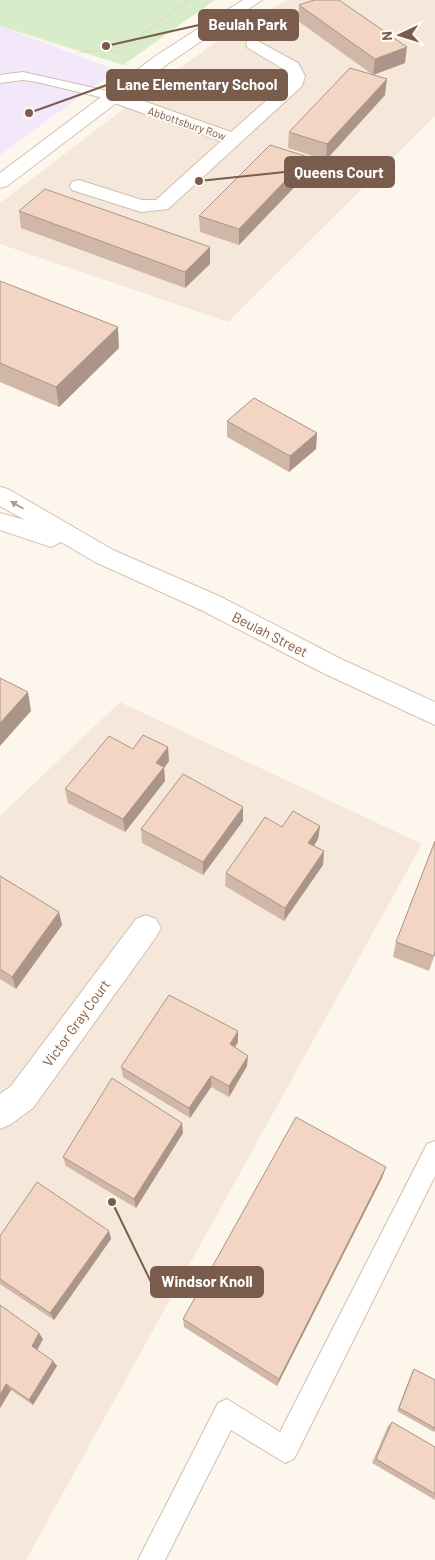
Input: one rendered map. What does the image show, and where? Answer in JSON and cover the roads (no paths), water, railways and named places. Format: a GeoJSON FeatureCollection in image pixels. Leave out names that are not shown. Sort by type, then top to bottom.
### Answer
{"type":"FeatureCollection","features":[{"type":"Feature","properties":{"kind":"street"},"geometry":{"type":"LineString","coordinates":[[0,182],[112,96],[188,42],[254,0]]}},
{"type":"Feature","properties":{"kind":"street","name":"Abbottsbury Row"},"geometry":{"type":"LineString","coordinates":[[79,186],[141,206],[161,205],[293,86],[296,76],[292,67],[254,44]]}},
{"type":"Feature","properties":{"kind":"street","name":"Abbottsbury Row"},"geometry":{"type":"LineString","coordinates":[[112,96],[234,139]]}},
{"type":"Feature","properties":{"kind":"street","name":"Beulah Street"},"geometry":{"type":"LineString","coordinates":[[0,495],[104,556]]}},
{"type":"Feature","properties":{"kind":"street","name":"Beulah Street"},"geometry":{"type":"LineString","coordinates":[[0,521],[104,556],[210,603],[332,666],[435,714]]}},
{"type":"Feature","properties":{"kind":"street","name":"Victor Gray Court"},"geometry":{"type":"LineString","coordinates":[[0,1112],[22,1097],[146,928]]}},
{"type":"Feature","properties":{"kind":"lane"},"geometry":{"type":"LineString","coordinates":[[0,79],[23,76],[37,78],[112,96]]}},
{"type":"Feature","properties":{"kind":"lane"},"geometry":{"type":"LineString","coordinates":[[151,1560],[227,1412],[284,1450],[435,1152]]}},
{"type":"Feature","properties":{"kind":"place","name":"Beulah Park"},"geometry":{"type":"Point","coordinates":[106,46]}},
{"type":"Feature","properties":{"kind":"place","name":"Lane Elementary School"},"geometry":{"type":"Point","coordinates":[29,113]}},
{"type":"Feature","properties":{"kind":"place","name":"Queens Court"},"geometry":{"type":"Point","coordinates":[199,181]}},
{"type":"Feature","properties":{"kind":"place","name":"Windsor Knoll"},"geometry":{"type":"Point","coordinates":[112,1202]}}]}
